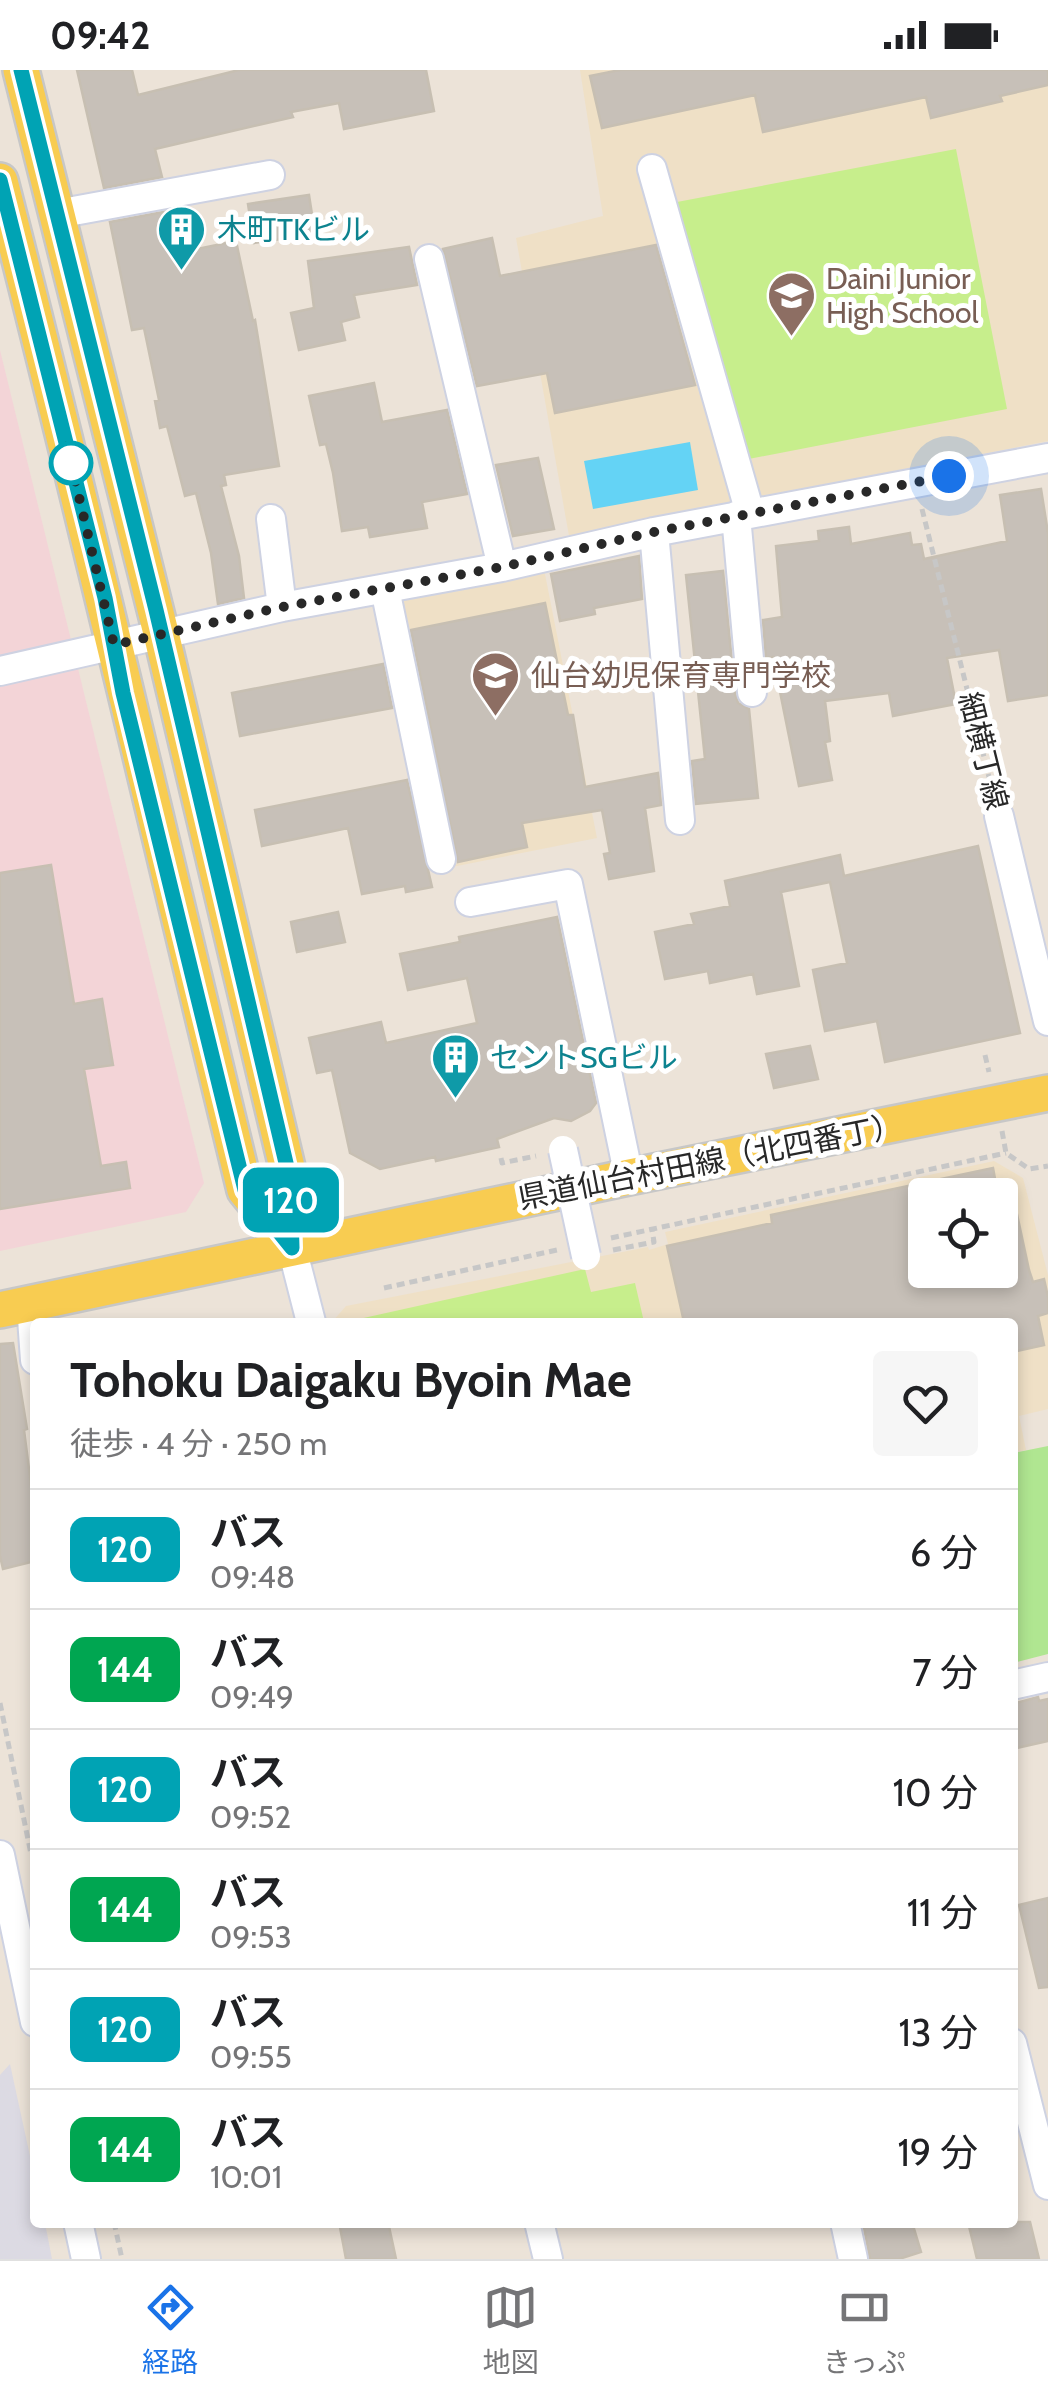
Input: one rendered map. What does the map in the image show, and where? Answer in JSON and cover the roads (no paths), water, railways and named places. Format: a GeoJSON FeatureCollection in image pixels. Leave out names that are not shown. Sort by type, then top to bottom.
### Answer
{"type":"FeatureCollection","features":[{"type":"Feature","properties":{"kind":"main road"},"geometry":{"type":"LineString","coordinates":[[21,70],[161,633],[290,1180],[292,1248]]}},
{"type":"Feature","properties":{"kind":"main road"},"geometry":{"type":"LineString","coordinates":[[3,203],[245,1190],[292,1248]]}},
{"type":"Feature","properties":{"kind":"main road","name":"県道仙台村田線（北四番丁）"},"geometry":{"type":"LineString","coordinates":[[15,1307],[629,1177],[1048,1094]]}},
{"type":"Feature","properties":{"kind":"street"},"geometry":{"type":"LineString","coordinates":[[652,169],[743,515],[752,692]]}},
{"type":"Feature","properties":{"kind":"street"},"geometry":{"type":"LineString","coordinates":[[57,214],[270,175]]}},
{"type":"Feature","properties":{"kind":"street"},"geometry":{"type":"LineString","coordinates":[[428,259],[502,567]]}},
{"type":"Feature","properties":{"kind":"street"},"geometry":{"type":"LineString","coordinates":[[0,671],[282,607],[1048,458]]}},
{"type":"Feature","properties":{"kind":"street"},"geometry":{"type":"LineString","coordinates":[[270,518],[282,607]]}},
{"type":"Feature","properties":{"kind":"street"},"geometry":{"type":"LineString","coordinates":[[654,532],[680,820]]}},
{"type":"Feature","properties":{"kind":"street"},"geometry":{"type":"LineString","coordinates":[[384,589],[441,859]]}},
{"type":"Feature","properties":{"kind":"street","name":"細横丁線"},"geometry":{"type":"LineString","coordinates":[[998,816],[1048,1021]]}},
{"type":"Feature","properties":{"kind":"street"},"geometry":{"type":"LineString","coordinates":[[470,902],[568,884],[629,1177]]}},
{"type":"Feature","properties":{"kind":"street"},"geometry":{"type":"LineString","coordinates":[[563,1150],[585,1248]]}},
{"type":"Feature","properties":{"kind":"street"},"geometry":{"type":"LineString","coordinates":[[292,1248],[310,1318]]}},
{"type":"Feature","properties":{"kind":"street"},"geometry":{"type":"LineString","coordinates":[[15,1307],[30,1347]]}},
{"type":"Feature","properties":{"kind":"street"},"geometry":{"type":"LineString","coordinates":[[1018,1684],[1048,1677]]}},
{"type":"Feature","properties":{"kind":"street"},"geometry":{"type":"LineString","coordinates":[[0,1856],[30,1996]]}},
{"type":"Feature","properties":{"kind":"street"},"geometry":{"type":"LineString","coordinates":[[1018,2078],[1048,2185]]}},
{"type":"Feature","properties":{"kind":"street"},"geometry":{"type":"LineString","coordinates":[[79,2228],[86,2259]]}},
{"type":"Feature","properties":{"kind":"street"},"geometry":{"type":"LineString","coordinates":[[540,2228],[548,2259]]}},
{"type":"Feature","properties":{"kind":"street"},"geometry":{"type":"LineString","coordinates":[[845,2228],[853,2259]]}},
{"type":"Feature","properties":{"kind":"water"},"geometry":{"type":"Polygon","coordinates":[[[690,442],[698,490],[593,509],[584,461],[690,442]]]}},
{"type":"Feature","properties":{"kind":"place","name":"木町TKビル"},"geometry":{"type":"Point","coordinates":[182,272]}},
{"type":"Feature","properties":{"kind":"place","name":"Daini Junior High School"},"geometry":{"type":"Point","coordinates":[791,338]}},
{"type":"Feature","properties":{"kind":"place","name":"仙台幼児保育専門学校"},"geometry":{"type":"Point","coordinates":[496,718]}},
{"type":"Feature","properties":{"kind":"place","name":"セントSGビル"},"geometry":{"type":"Point","coordinates":[455,1100]}}]}
